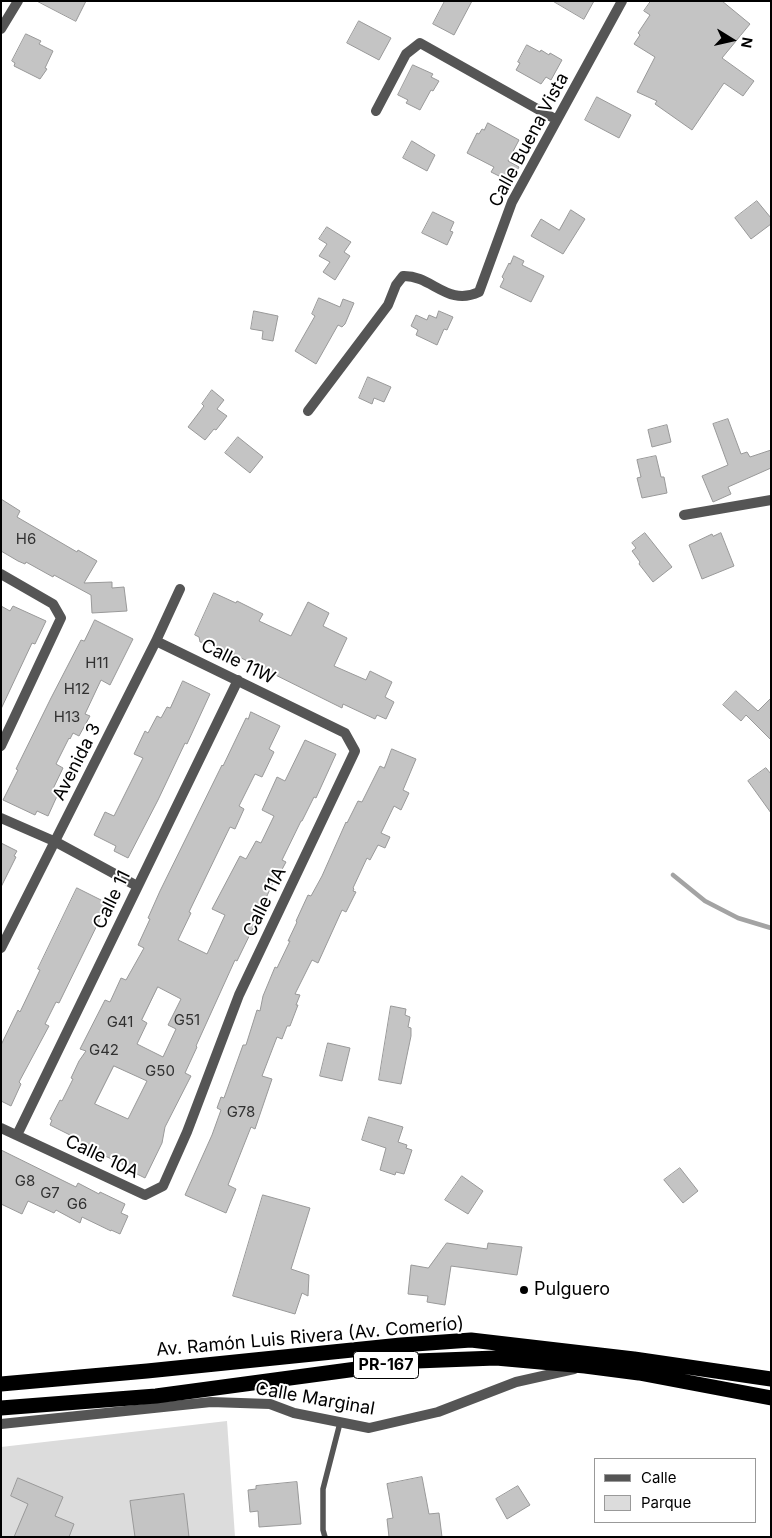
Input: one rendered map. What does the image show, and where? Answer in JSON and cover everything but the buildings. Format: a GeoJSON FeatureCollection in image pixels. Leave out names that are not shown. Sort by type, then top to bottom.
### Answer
{"type":"FeatureCollection","features":[{"type":"Feature","properties":{"kind":"highway","name":"Av. Ramón Luis Rivera (Av. Comerío)"},"geometry":{"type":"LineString","coordinates":[[1,1384],[471,1340],[634,1358],[771,1379]]}},
{"type":"Feature","properties":{"kind":"highway","name":"Av. Ramón Luis Rivera (Av. Comerío)"},"geometry":{"type":"LineString","coordinates":[[1,1408],[156,1396],[416,1361],[496,1358],[585,1366],[771,1398]]}},
{"type":"Feature","properties":{"kind":"street"},"geometry":{"type":"LineString","coordinates":[[1,29],[18,1]]}},
{"type":"Feature","properties":{"kind":"street","name":"Calle Buena Vista"},"geometry":{"type":"LineString","coordinates":[[308,411],[388,305],[396,285],[403,276],[412,276],[453,296],[469,297],[479,292],[512,202],[622,1]]}},
{"type":"Feature","properties":{"kind":"street"},"geometry":{"type":"LineString","coordinates":[[376,111],[406,54],[420,43],[557,120]]}},
{"type":"Feature","properties":{"kind":"street"},"geometry":{"type":"LineString","coordinates":[[684,515],[771,500]]}},
{"type":"Feature","properties":{"kind":"street"},"geometry":{"type":"LineString","coordinates":[[1,574],[54,604],[61,618],[1,746]]}},
{"type":"Feature","properties":{"kind":"street","name":"Avenida 3"},"geometry":{"type":"LineString","coordinates":[[1,948],[56,842],[180,589]]}},
{"type":"Feature","properties":{"kind":"street","name":"Calle 11W"},"geometry":{"type":"LineString","coordinates":[[156,641],[305,713]]}},
{"type":"Feature","properties":{"kind":"street","name":"Calle 11"},"geometry":{"type":"LineString","coordinates":[[17,1135],[238,680]]}},
{"type":"Feature","properties":{"kind":"street","name":"Calle 11A"},"geometry":{"type":"LineString","coordinates":[[188,1132],[239,995],[355,751],[345,733],[305,713]]}},
{"type":"Feature","properties":{"kind":"street"},"geometry":{"type":"LineString","coordinates":[[1,818],[56,842],[137,886]]}},
{"type":"Feature","properties":{"kind":"street","name":"Calle 10A"},"geometry":{"type":"LineString","coordinates":[[1,1128],[145,1195],[163,1186],[188,1132]]}},
{"type":"Feature","properties":{"kind":"street","name":"Calle Marginal"},"geometry":{"type":"LineString","coordinates":[[1,1424],[211,1402],[270,1404],[294,1413],[369,1428],[438,1412],[516,1382],[585,1366]]}},
{"type":"Feature","properties":{"kind":"lane"},"geometry":{"type":"LineString","coordinates":[[325,1537],[323,1530],[323,1489],[340,1423]]}},
{"type":"Feature","properties":{"kind":"green space"},"geometry":{"type":"Polygon","coordinates":[[[227,1421],[235,1537],[1,1537],[1,1447],[227,1421]]]}},
{"type":"Feature","properties":{"kind":"waterway"},"geometry":{"type":"LineString","coordinates":[[673,875],[705,901],[738,918],[771,928]]}},
{"type":"Feature","properties":{"kind":"place","name":"Pulguero"},"geometry":{"type":"Point","coordinates":[524,1290]}}]}
